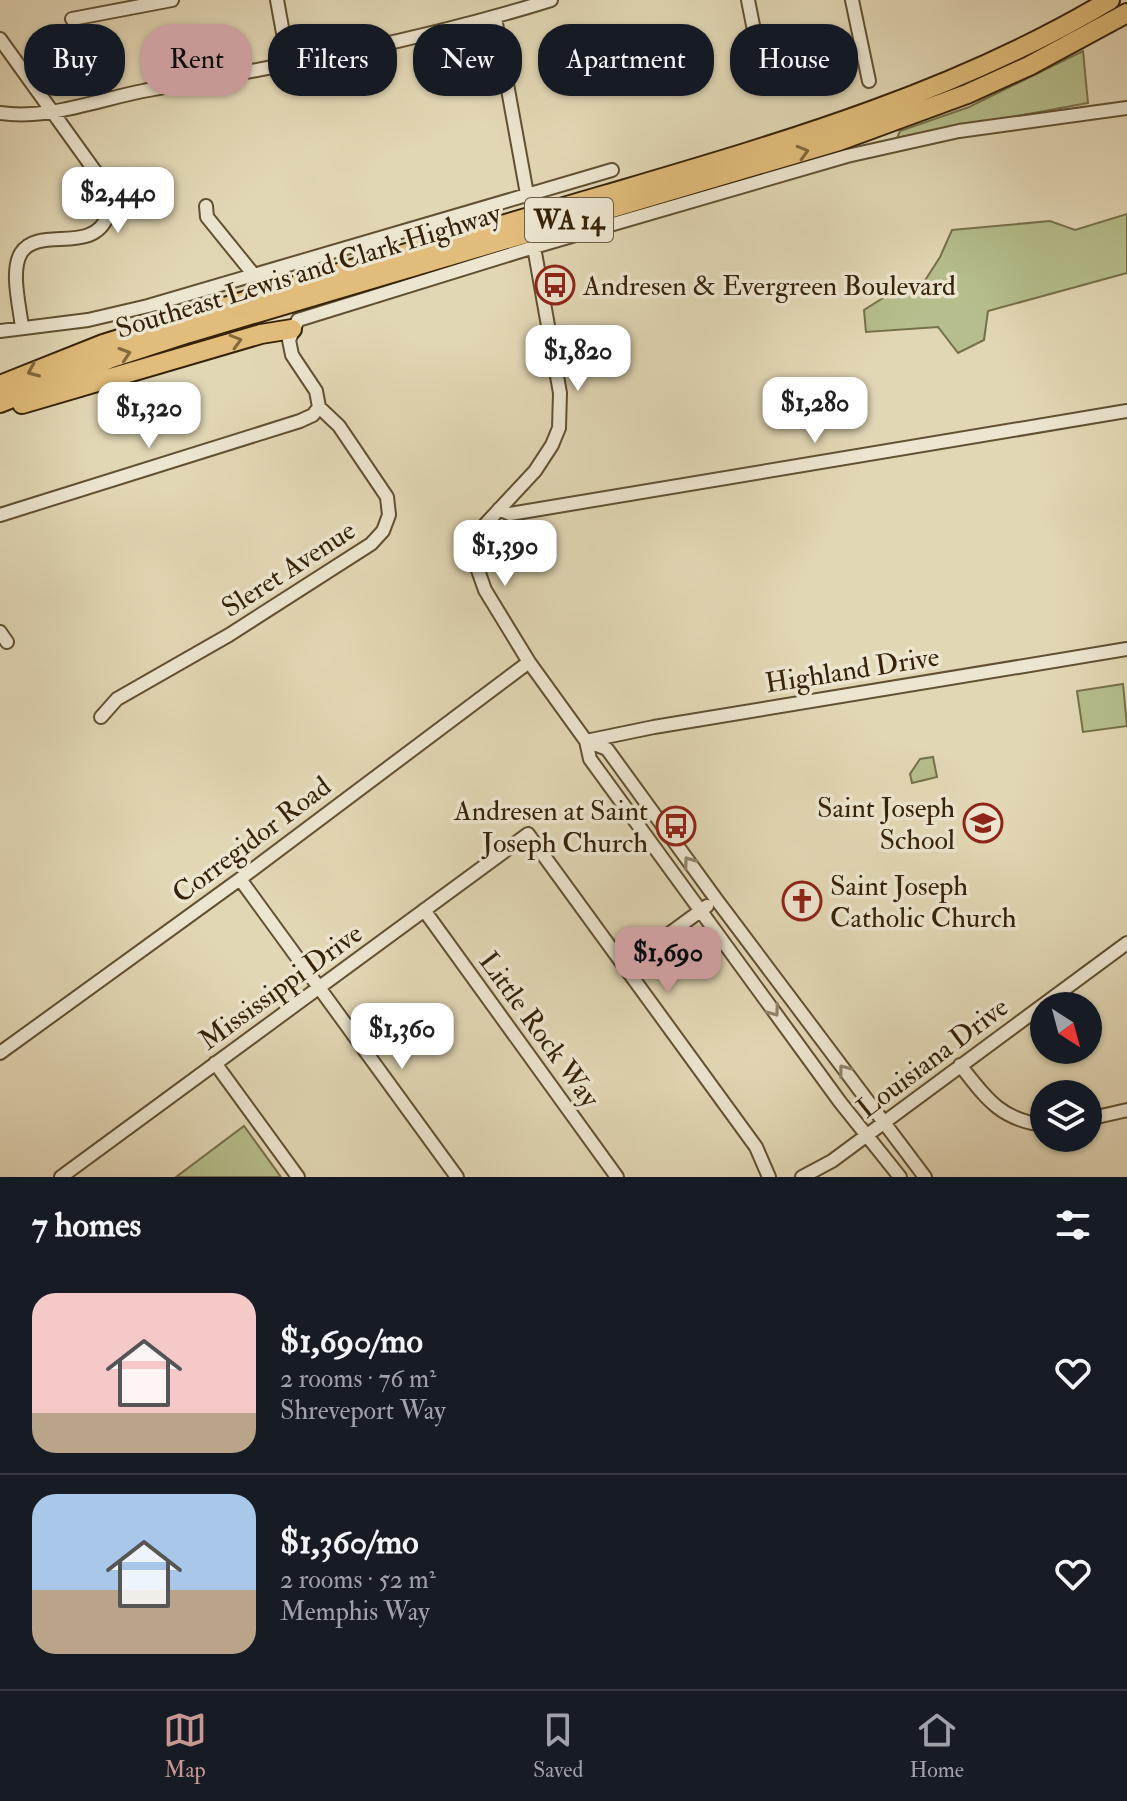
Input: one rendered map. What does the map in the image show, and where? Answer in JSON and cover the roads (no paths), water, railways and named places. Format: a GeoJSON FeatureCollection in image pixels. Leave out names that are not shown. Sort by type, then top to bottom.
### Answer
{"type":"FeatureCollection","features":[{"type":"Feature","properties":{"kind":"highway"},"geometry":{"type":"LineString","coordinates":[[985,66],[1018,40],[1086,0]]}},
{"type":"Feature","properties":{"kind":"highway","name":"Southeast Lewis and Clark Highway"},"geometry":{"type":"LineString","coordinates":[[0,385],[103,344],[749,152],[879,109],[985,66],[1110,0]]}},
{"type":"Feature","properties":{"kind":"highway","name":"Southeast Lewis and Clark Highway"},"geometry":{"type":"LineString","coordinates":[[0,403],[98,363],[189,333],[852,137],[967,94],[1057,52],[1127,13]]}},
{"type":"Feature","properties":{"kind":"highway"},"geometry":{"type":"LineString","coordinates":[[0,411],[261,334],[292,329]]}},
{"type":"Feature","properties":{"kind":"street"},"geometry":{"type":"LineString","coordinates":[[72,19],[172,0]]}},
{"type":"Feature","properties":{"kind":"street"},"geometry":{"type":"LineString","coordinates":[[277,0],[281,24]]}},
{"type":"Feature","properties":{"kind":"street"},"geometry":{"type":"LineString","coordinates":[[397,41],[495,18],[551,0]]}},
{"type":"Feature","properties":{"kind":"street"},"geometry":{"type":"LineString","coordinates":[[748,0],[753,24]]}},
{"type":"Feature","properties":{"kind":"street"},"geometry":{"type":"LineString","coordinates":[[852,0],[869,81]]}},
{"type":"Feature","properties":{"kind":"street"},"geometry":{"type":"LineString","coordinates":[[495,18],[527,194]]}},
{"type":"Feature","properties":{"kind":"street"},"geometry":{"type":"LineString","coordinates":[[0,39],[105,185],[111,201],[109,213],[97,232],[83,237],[33,243],[24,249],[17,263],[22,328]]}},
{"type":"Feature","properties":{"kind":"street"},"geometry":{"type":"LineString","coordinates":[[0,113],[13,115],[54,111],[268,70]]}},
{"type":"Feature","properties":{"kind":"street"},"geometry":{"type":"LineString","coordinates":[[292,329],[304,317],[534,247],[895,144],[959,131],[1127,108]]}},
{"type":"Feature","properties":{"kind":"street"},"geometry":{"type":"LineString","coordinates":[[0,331],[148,306],[612,170]]}},
{"type":"Feature","properties":{"kind":"street"},"geometry":{"type":"LineString","coordinates":[[206,206],[207,217],[254,275]]}},
{"type":"Feature","properties":{"kind":"street"},"geometry":{"type":"LineString","coordinates":[[534,247],[560,393],[559,428],[535,471],[480,530],[473,556],[485,590],[529,662],[586,741],[590,759],[840,1102],[900,1177]]}},
{"type":"Feature","properties":{"kind":"street","name":"Sleret Avenue"},"geometry":{"type":"LineString","coordinates":[[101,717],[117,699],[229,635],[371,544],[383,531],[389,515],[387,497],[339,426],[319,407],[316,391],[290,350],[292,329]]}},
{"type":"Feature","properties":{"kind":"street"},"geometry":{"type":"LineString","coordinates":[[0,515],[300,421],[313,415],[319,407]]}},
{"type":"Feature","properties":{"kind":"street"},"geometry":{"type":"LineString","coordinates":[[499,509],[510,514],[1127,411]]}},
{"type":"Feature","properties":{"kind":"street","name":"Highland Drive"},"geometry":{"type":"LineString","coordinates":[[586,741],[654,727],[1127,649]]}},
{"type":"Feature","properties":{"kind":"street","name":"Corregidor Road"},"geometry":{"type":"LineString","coordinates":[[0,1053],[240,879],[529,662]]}},
{"type":"Feature","properties":{"kind":"street"},"geometry":{"type":"LineString","coordinates":[[586,741],[607,749],[925,1177]]}},
{"type":"Feature","properties":{"kind":"street","name":"Mississippi Drive"},"geometry":{"type":"LineString","coordinates":[[60,1176],[528,834],[624,967]]}},
{"type":"Feature","properties":{"kind":"street"},"geometry":{"type":"LineString","coordinates":[[240,879],[457,1177]]}},
{"type":"Feature","properties":{"kind":"street"},"geometry":{"type":"LineString","coordinates":[[716,899],[624,967],[756,1147],[769,1177]]}},
{"type":"Feature","properties":{"kind":"street","name":"Little Rock Way"},"geometry":{"type":"LineString","coordinates":[[424,910],[617,1177]]}},
{"type":"Feature","properties":{"kind":"street","name":"Louisiana Drive"},"geometry":{"type":"LineString","coordinates":[[802,1177],[832,1161],[1127,943]]}},
{"type":"Feature","properties":{"kind":"street"},"geometry":{"type":"LineString","coordinates":[[215,1063],[298,1177]]}},
{"type":"Feature","properties":{"kind":"street"},"geometry":{"type":"LineString","coordinates":[[960,1065],[992,1104],[1005,1114],[1030,1123]]}},
{"type":"Feature","properties":{"kind":"street"},"geometry":{"type":"LineString","coordinates":[[1102,1116],[1127,1110]]}},
{"type":"Feature","properties":{"kind":"place","name":"Andresen & Evergreen Boulevard"},"geometry":{"type":"Point","coordinates":[555,285]}},
{"type":"Feature","properties":{"kind":"place","name":"Saint Joseph School"},"geometry":{"type":"Point","coordinates":[983,823]}},
{"type":"Feature","properties":{"kind":"place","name":"Andresen at Saint Joseph Church"},"geometry":{"type":"Point","coordinates":[676,826]}},
{"type":"Feature","properties":{"kind":"place","name":"Saint Joseph Catholic Church"},"geometry":{"type":"Point","coordinates":[802,901]}}]}
